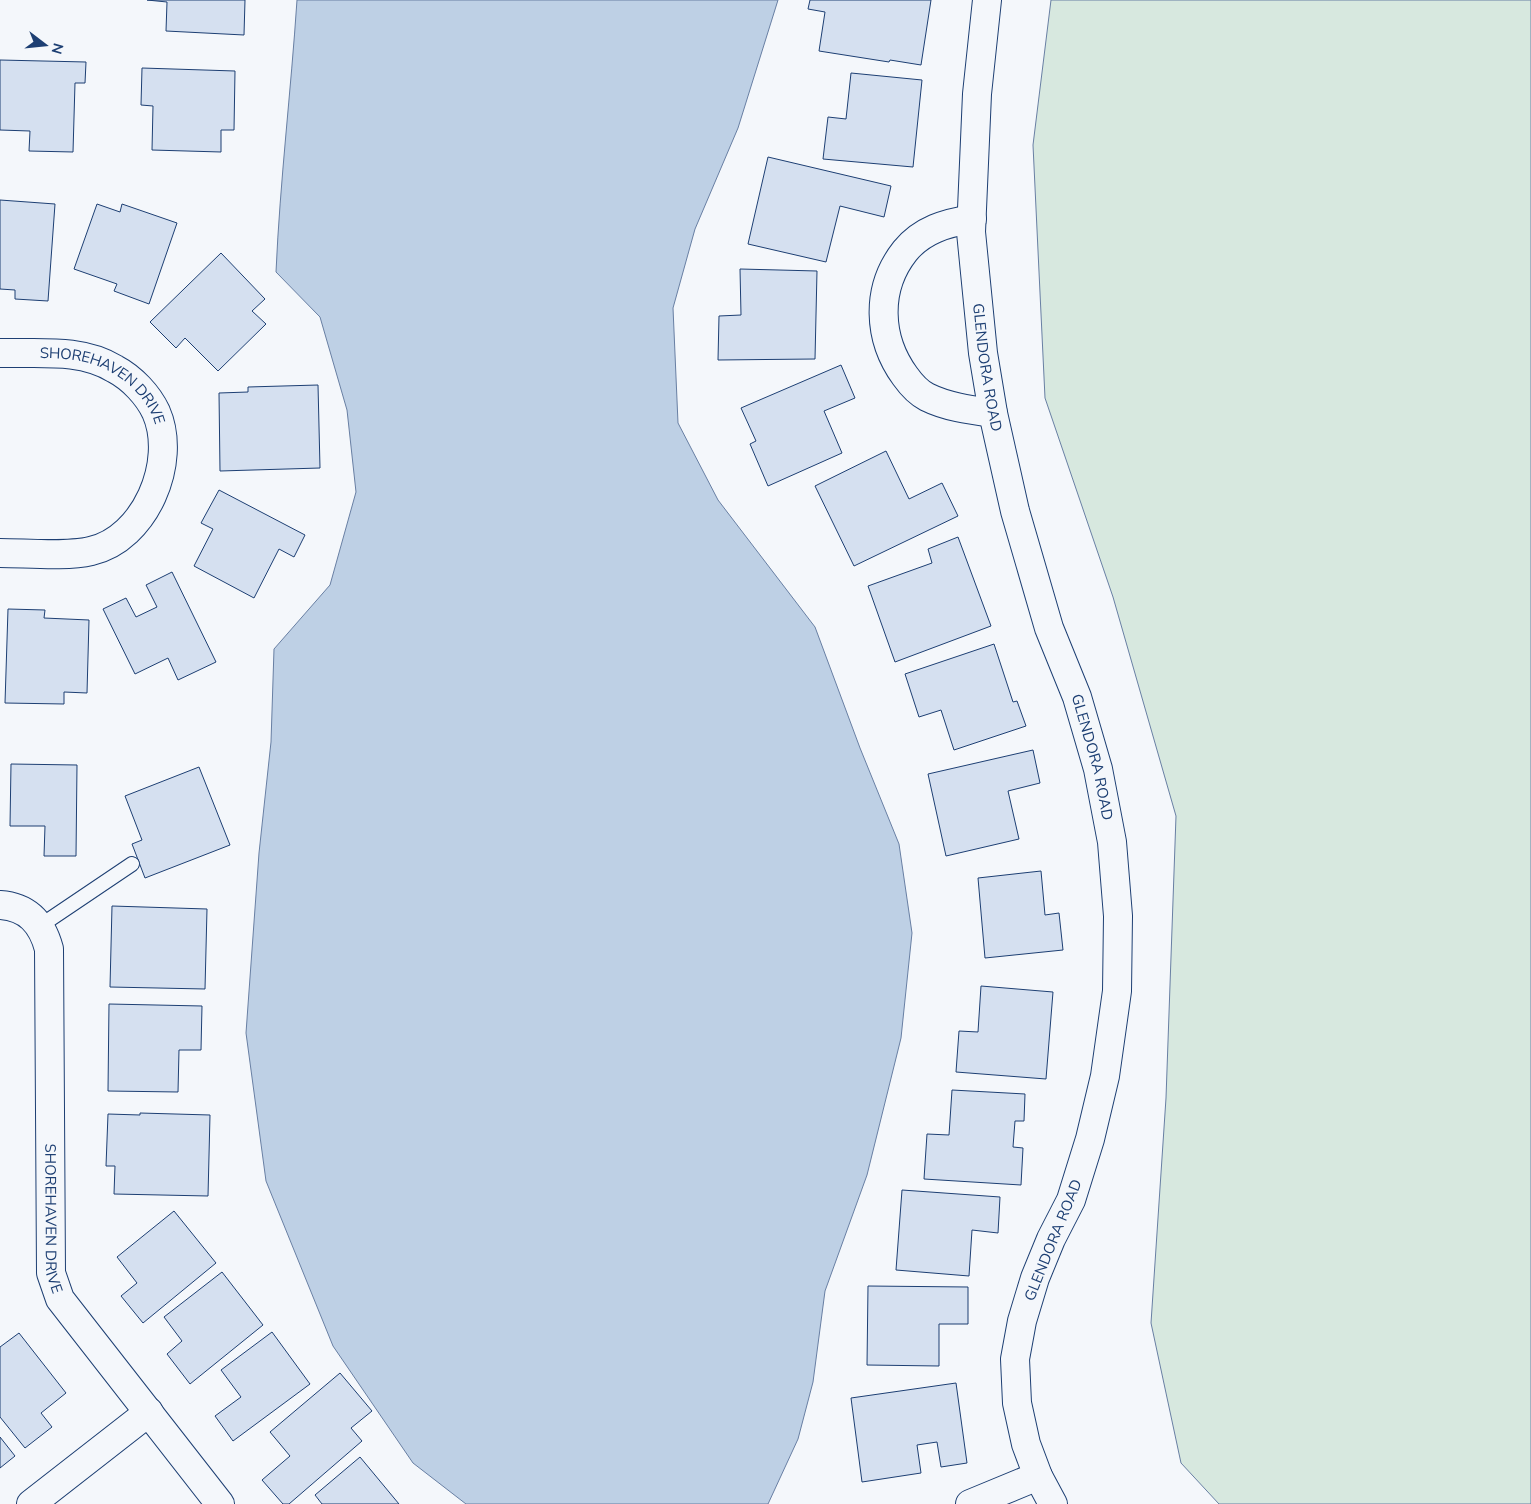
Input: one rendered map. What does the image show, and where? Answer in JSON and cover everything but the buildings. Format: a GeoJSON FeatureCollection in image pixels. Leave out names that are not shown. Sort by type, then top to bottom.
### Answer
{"type":"FeatureCollection","features":[{"type":"Feature","properties":{"kind":"street","name":"GLENDORA ROAD"},"geometry":{"type":"LineString","coordinates":[[987,0],[977,94],[971,232],[983,353],[993,413],[1015,511],[1049,628],[1078,697],[1098,769],[1112,842],[1118,916],[1117,991],[1103,1085],[1090,1139],[1071,1200],[1051,1239],[1035,1278],[1022,1321],[1014,1359],[1017,1402],[1026,1444],[1038,1476],[1054,1504]]}},
{"type":"Feature","properties":{"kind":"street"},"geometry":{"type":"LineString","coordinates":[[972,219],[946,223],[924,234],[905,251],[892,273],[885,297],[883,320],[887,342],[896,363],[909,381],[925,396],[966,409],[993,413]]}},
{"type":"Feature","properties":{"kind":"street","name":"SHOREHAVEN DRIVE"},"geometry":{"type":"LineString","coordinates":[[0,353],[71,354],[96,359],[115,369],[132,381],[145,395],[156,412],[162,432],[163,449],[160,472],[153,495],[139,518],[120,536],[92,551],[74,554],[0,554]]}},
{"type":"Feature","properties":{"kind":"street","name":"SHOREHAVEN DRIVE"},"geometry":{"type":"LineString","coordinates":[[0,905],[12,906],[25,912],[40,926],[45,934],[49,949],[51,1273],[60,1299],[220,1504]]}},
{"type":"Feature","properties":{"kind":"street"},"geometry":{"type":"LineString","coordinates":[[30,1504],[149,1412]]}},
{"type":"Feature","properties":{"kind":"street"},"geometry":{"type":"LineString","coordinates":[[970,1504],[1038,1476]]}},
{"type":"Feature","properties":{"kind":"lane"},"geometry":{"type":"LineString","coordinates":[[40,926],[132,864]]}},
{"type":"Feature","properties":{"kind":"shaded area"},"geometry":{"type":"Polygon","coordinates":[[[1051,0],[1531,0],[1531,1504],[1219,1504],[1181,1463],[1151,1323],[1166,1098],[1176,816],[1113,597],[1045,398],[1033,145],[1051,0]]]}},
{"type":"Feature","properties":{"kind":"water"},"geometry":{"type":"Polygon","coordinates":[[[297,0],[778,0],[738,128],[695,229],[673,308],[678,423],[718,500],[815,627],[860,748],[899,844],[912,933],[901,1038],[867,1175],[825,1291],[813,1382],[798,1439],[768,1504],[466,1504],[413,1463],[333,1346],[266,1181],[246,1033],[259,853],[271,742],[274,649],[330,585],[356,492],[347,410],[320,317],[276,272],[297,0]]]}}]}
